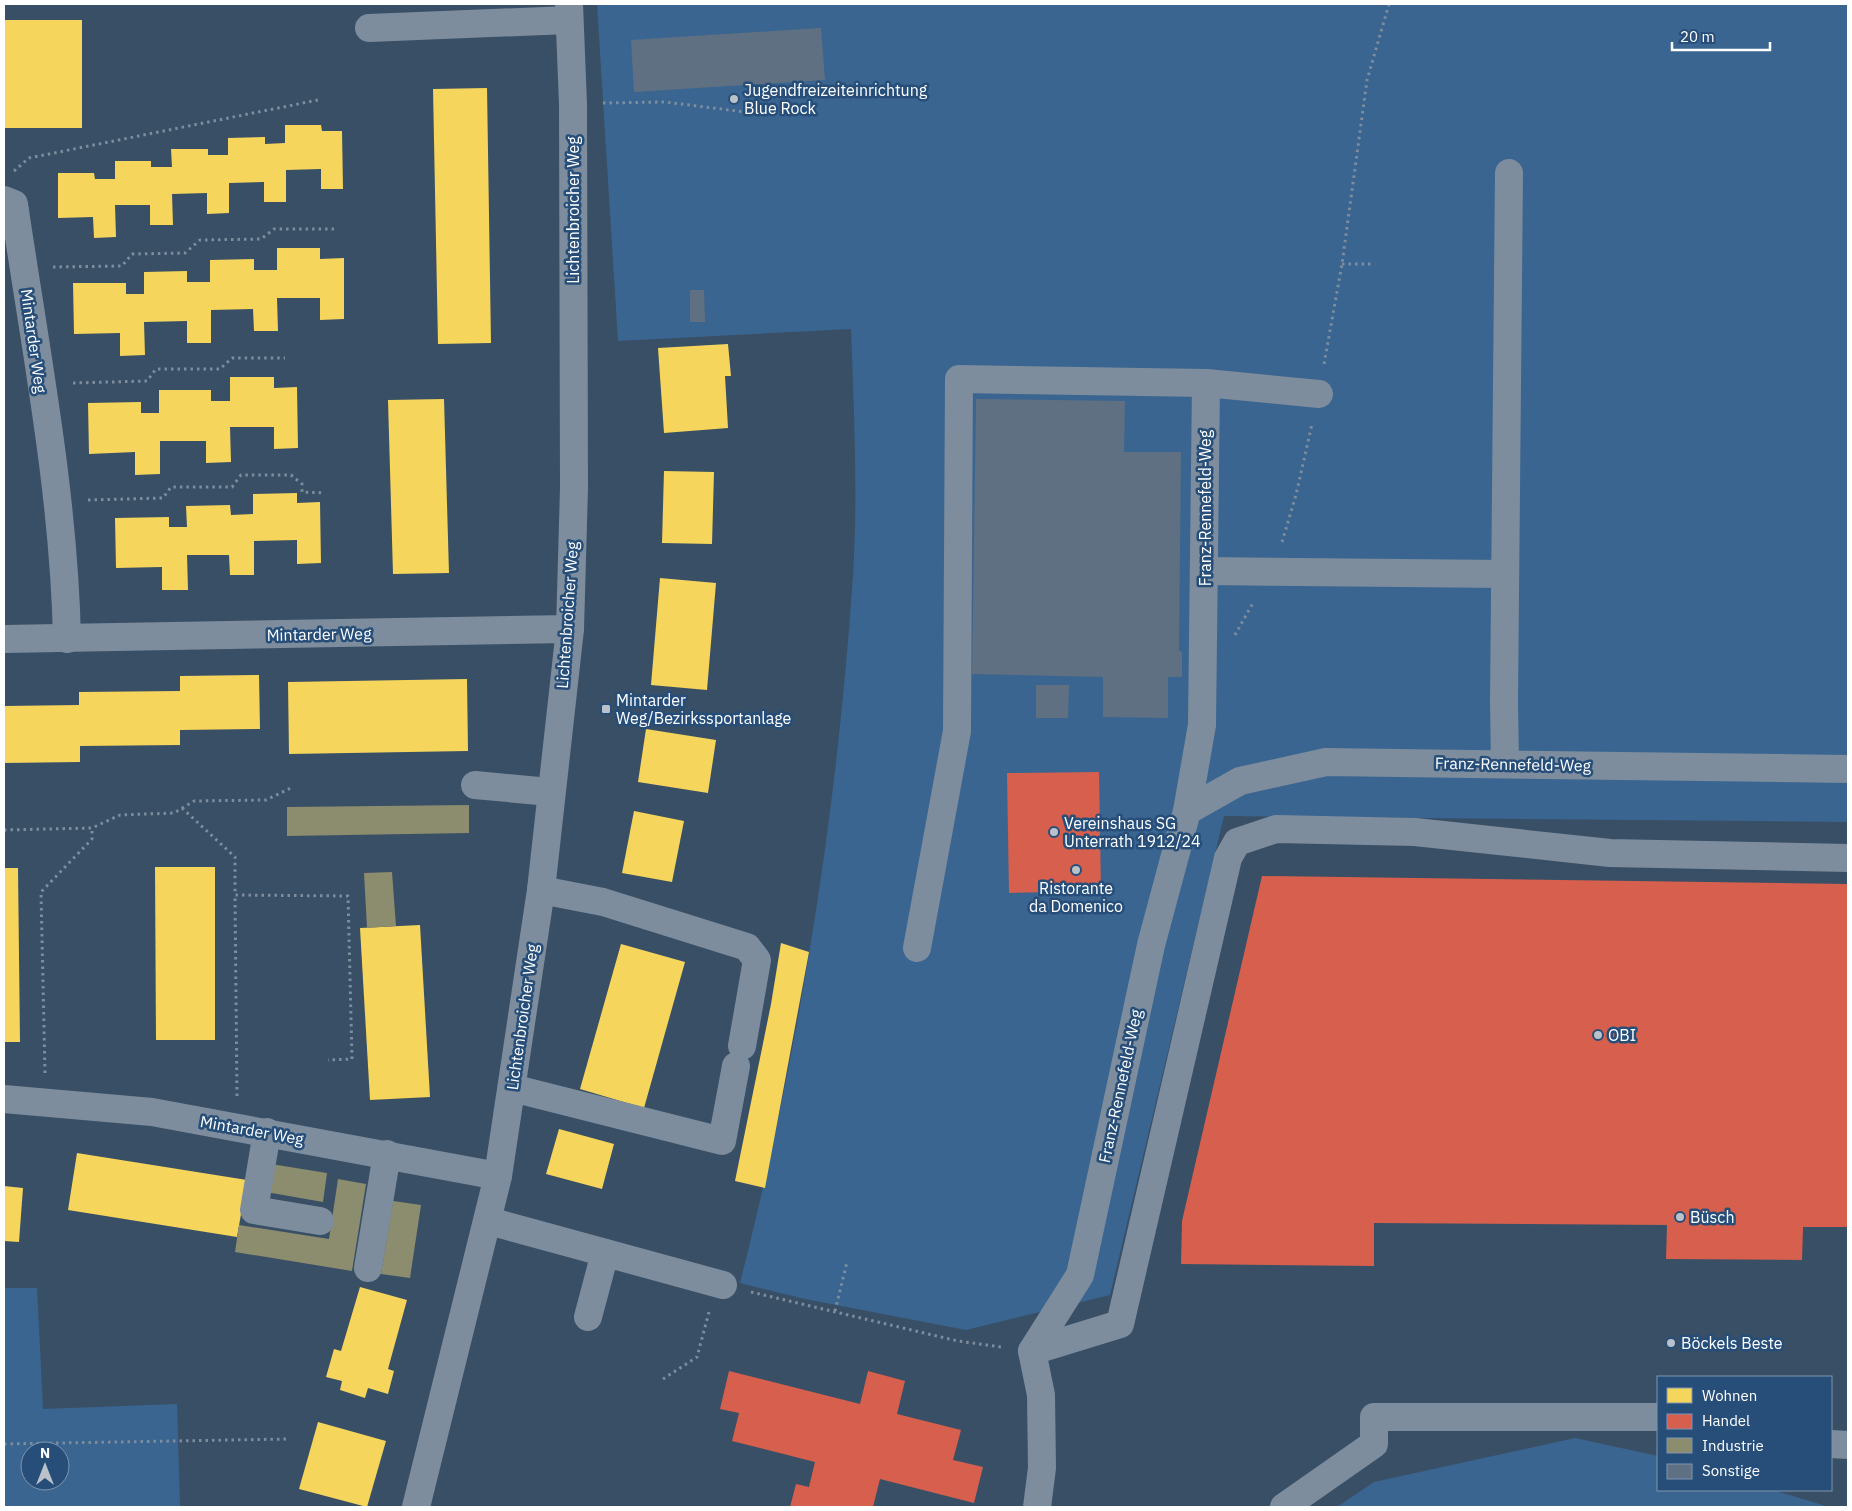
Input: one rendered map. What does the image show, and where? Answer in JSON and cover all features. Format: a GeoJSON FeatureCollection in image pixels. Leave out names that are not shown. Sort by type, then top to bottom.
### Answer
{"type":"FeatureCollection","features":[{"type":"Feature","properties":{"kind":"street"},"geometry":{"type":"LineString","coordinates":[[369,28],[569,12]]}},
{"type":"Feature","properties":{"kind":"street","name":"Lichtenbroicher Weg"},"geometry":{"type":"LineString","coordinates":[[416,1507],[498,1176],[541,890],[550,792],[570,629],[574,488],[573,104],[569,12]]}},
{"type":"Feature","properties":{"kind":"street"},"geometry":{"type":"LineString","coordinates":[[1505,764],[1509,173]]}},
{"type":"Feature","properties":{"kind":"street","name":"Mintarder Weg"},"geometry":{"type":"LineString","coordinates":[[4,200],[14,204],[57,500],[66,592],[68,638]]}},
{"type":"Feature","properties":{"kind":"street"},"geometry":{"type":"LineString","coordinates":[[917,948],[957,731],[959,379],[1206,383],[1319,394]]}},
{"type":"Feature","properties":{"kind":"street","name":"Franz-Rennefeld-Weg"},"geometry":{"type":"LineString","coordinates":[[1032,1351],[1080,1275],[1151,945],[1187,811],[1202,725],[1206,383]]}},
{"type":"Feature","properties":{"kind":"street"},"geometry":{"type":"LineString","coordinates":[[1205,571],[1505,574]]}},
{"type":"Feature","properties":{"kind":"street","name":"Mintarder Weg"},"geometry":{"type":"LineString","coordinates":[[4,638],[570,629]]}},
{"type":"Feature","properties":{"kind":"street","name":"Franz-Rennefeld-Weg"},"geometry":{"type":"LineString","coordinates":[[1187,811],[1240,781],[1326,762],[1848,769]]}},
{"type":"Feature","properties":{"kind":"street"},"geometry":{"type":"LineString","coordinates":[[475,785],[550,792]]}},
{"type":"Feature","properties":{"kind":"street"},"geometry":{"type":"LineString","coordinates":[[1037,1507],[1042,1468],[1041,1395],[1032,1351],[1120,1324],[1228,858],[1237,842],[1276,829],[1415,832],[1610,853],[1848,858]]}},
{"type":"Feature","properties":{"kind":"street"},"geometry":{"type":"LineString","coordinates":[[512,1088],[722,1141],[757,960],[747,946],[602,902],[541,890]]}},
{"type":"Feature","properties":{"kind":"street","name":"Mintarder Weg"},"geometry":{"type":"LineString","coordinates":[[4,1098],[152,1112],[498,1176]]}},
{"type":"Feature","properties":{"kind":"street"},"geometry":{"type":"LineString","coordinates":[[267,1132],[254,1210],[320,1221]]}},
{"type":"Feature","properties":{"kind":"street"},"geometry":{"type":"LineString","coordinates":[[368,1268],[386,1154]]}},
{"type":"Feature","properties":{"kind":"street"},"geometry":{"type":"LineString","coordinates":[[488,1221],[720,1284]]}},
{"type":"Feature","properties":{"kind":"street"},"geometry":{"type":"LineString","coordinates":[[588,1317],[605,1253]]}},
{"type":"Feature","properties":{"kind":"street"},"geometry":{"type":"LineString","coordinates":[[1284,1507],[1374,1444],[1374,1417],[1657,1417]]}},
{"type":"Feature","properties":{"kind":"street"},"geometry":{"type":"LineString","coordinates":[[1832,1444],[1848,1444]]}},
{"type":"Feature","properties":{"kind":"path"},"geometry":{"type":"LineString","coordinates":[[1319,394],[1342,264],[1367,80],[1389,4]]}},
{"type":"Feature","properties":{"kind":"path"},"geometry":{"type":"LineString","coordinates":[[10,174],[29,158],[318,100]]}},
{"type":"Feature","properties":{"kind":"path"},"geometry":{"type":"LineString","coordinates":[[573,104],[665,102],[744,112]]}},
{"type":"Feature","properties":{"kind":"path"},"geometry":{"type":"LineString","coordinates":[[23,268],[122,266],[132,254],[185,253],[200,240],[261,239],[274,229],[334,229]]}},
{"type":"Feature","properties":{"kind":"path"},"geometry":{"type":"LineString","coordinates":[[1342,264],[1373,264]]}},
{"type":"Feature","properties":{"kind":"path"},"geometry":{"type":"LineString","coordinates":[[40,383],[147,381],[156,369],[220,369],[232,358],[285,358]]}},
{"type":"Feature","properties":{"kind":"path"},"geometry":{"type":"LineString","coordinates":[[57,500],[163,498],[170,487],[232,487],[241,475],[291,475],[302,484],[302,492],[324,493]]}},
{"type":"Feature","properties":{"kind":"path"},"geometry":{"type":"LineString","coordinates":[[4,830],[92,828],[120,815],[174,813],[194,801],[266,800],[293,786]]}},
{"type":"Feature","properties":{"kind":"path"},"geometry":{"type":"LineString","coordinates":[[182,808],[235,857],[237,1127]]}},
{"type":"Feature","properties":{"kind":"path"},"geometry":{"type":"LineString","coordinates":[[45,1101],[41,892],[92,839],[92,828]]}},
{"type":"Feature","properties":{"kind":"path"},"geometry":{"type":"LineString","coordinates":[[235,895],[348,896],[352,1059],[328,1060]]}},
{"type":"Feature","properties":{"kind":"path"},"geometry":{"type":"LineString","coordinates":[[835,1311],[847,1262]]}},
{"type":"Feature","properties":{"kind":"path"},"geometry":{"type":"LineString","coordinates":[[663,1379],[697,1357],[720,1284],[958,1341],[1032,1351]]}},
{"type":"Feature","properties":{"kind":"path"},"geometry":{"type":"LineString","coordinates":[[4,1444],[287,1439]]}},
{"type":"Feature","properties":{"kind":"shaded area"},"geometry":{"type":"Polygon","coordinates":[[[597,4],[1848,4],[1848,822],[1224,816],[1110,1295],[966,1330],[805,1299],[740,1283],[780,1109],[797,1021],[813,932],[837,754],[853,576],[855,452],[851,329],[618,341],[597,4]]]}},
{"type":"Feature","properties":{"kind":"shaded area"},"geometry":{"type":"Polygon","coordinates":[[[4,1288],[37,1288],[43,1409],[177,1404],[180,1507],[4,1507],[4,1288]]]}},
{"type":"Feature","properties":{"kind":"shaded area"},"geometry":{"type":"Polygon","coordinates":[[[1575,1438],[1657,1456],[1657,1491],[1776,1491],[1829,1507],[1337,1507],[1374,1482],[1575,1438]]]}},
{"type":"Feature","properties":{"kind":"building: Wohnen"},"geometry":{"type":"Polygon","coordinates":[[[4,20],[82,20],[82,128],[4,128],[4,20]]]}},
{"type":"Feature","properties":{"kind":"building: Wohnen"},"geometry":{"type":"Polygon","coordinates":[[[487,88],[491,343],[438,344],[433,89],[487,88]]]}},
{"type":"Feature","properties":{"kind":"building: Wohnen"},"geometry":{"type":"Polygon","coordinates":[[[285,125],[321,125],[322,131],[342,131],[343,189],[321,189],[321,169],[286,170],[286,202],[264,202],[264,182],[229,183],[229,213],[207,214],[207,193],[172,194],[173,225],[150,225],[150,205],[115,205],[116,237],[94,238],[93,217],[58,218],[58,173],[94,173],[95,179],[115,179],[115,161],[151,161],[151,167],[172,167],[171,149],[208,149],[208,155],[228,155],[228,138],[265,137],[265,144],[285,143],[285,125]]]}},
{"type":"Feature","properties":{"kind":"building: Wohnen"},"geometry":{"type":"Polygon","coordinates":[[[277,248],[320,248],[320,259],[344,258],[344,319],[320,320],[320,298],[277,298],[278,331],[254,331],[253,309],[211,310],[211,343],[187,343],[187,321],[144,322],[145,355],[120,356],[120,333],[74,334],[73,283],[126,283],[126,294],[144,294],[144,272],[187,271],[187,282],[210,282],[210,260],[254,259],[254,270],[277,270],[277,248]]]}},
{"type":"Feature","properties":{"kind":"building: Wohnen"},"geometry":{"type":"Polygon","coordinates":[[[728,344],[731,376],[725,376],[728,428],[664,433],[658,348],[728,344]]]}},
{"type":"Feature","properties":{"kind":"building: Wohnen"},"geometry":{"type":"Polygon","coordinates":[[[230,377],[274,377],[274,388],[297,387],[298,448],[274,449],[274,427],[230,427],[231,462],[206,463],[206,441],[160,441],[160,474],[135,475],[135,452],[89,454],[88,403],[141,402],[141,413],[159,413],[159,390],[211,390],[211,401],[230,401],[230,377]]]}},
{"type":"Feature","properties":{"kind":"building: Wohnen"},"geometry":{"type":"Polygon","coordinates":[[[444,399],[449,573],[393,574],[388,400],[444,399]]]}},
{"type":"Feature","properties":{"kind":"building: Wohnen"},"geometry":{"type":"Polygon","coordinates":[[[664,471],[714,472],[712,544],[662,543],[664,471]]]}},
{"type":"Feature","properties":{"kind":"building: Wohnen"},"geometry":{"type":"Polygon","coordinates":[[[297,493],[297,503],[320,502],[321,563],[297,564],[297,540],[254,541],[254,575],[230,575],[229,555],[187,555],[188,590],[162,590],[162,567],[116,568],[115,518],[169,517],[169,527],[187,527],[186,506],[230,505],[231,515],[253,514],[253,494],[297,493]]]}},
{"type":"Feature","properties":{"kind":"building: Wohnen"},"geometry":{"type":"Polygon","coordinates":[[[660,578],[716,583],[707,690],[651,685],[660,578]]]}},
{"type":"Feature","properties":{"kind":"building: Wohnen"},"geometry":{"type":"Polygon","coordinates":[[[259,675],[260,729],[180,730],[180,745],[80,746],[80,762],[4,763],[4,706],[79,705],[79,692],[180,691],[180,676],[259,675]]]}},
{"type":"Feature","properties":{"kind":"building: Wohnen"},"geometry":{"type":"Polygon","coordinates":[[[467,679],[468,751],[289,754],[288,682],[467,679]]]}},
{"type":"Feature","properties":{"kind":"building: Wohnen"},"geometry":{"type":"Polygon","coordinates":[[[646,729],[716,740],[708,793],[638,782],[646,729]]]}},
{"type":"Feature","properties":{"kind":"building: Wohnen"},"geometry":{"type":"Polygon","coordinates":[[[634,811],[684,821],[672,882],[622,873],[634,811]]]}},
{"type":"Feature","properties":{"kind":"building: Wohnen"},"geometry":{"type":"Polygon","coordinates":[[[155,867],[215,867],[215,1040],[156,1040],[155,867]]]}},
{"type":"Feature","properties":{"kind":"building: Wohnen"},"geometry":{"type":"Polygon","coordinates":[[[4,868],[18,868],[20,1042],[4,1042],[4,868]]]}},
{"type":"Feature","properties":{"kind":"building: Wohnen"},"geometry":{"type":"Polygon","coordinates":[[[420,925],[430,1097],[370,1100],[360,928],[420,925]]]}},
{"type":"Feature","properties":{"kind":"building: Wohnen"},"geometry":{"type":"Polygon","coordinates":[[[781,943],[809,952],[765,1188],[735,1181],[771,1004],[781,943]]]}},
{"type":"Feature","properties":{"kind":"building: Wohnen"},"geometry":{"type":"Polygon","coordinates":[[[621,944],[685,962],[644,1108],[580,1089],[621,944]]]}},
{"type":"Feature","properties":{"kind":"building: Wohnen"},"geometry":{"type":"Polygon","coordinates":[[[559,1129],[614,1144],[602,1189],[546,1174],[559,1129]]]}},
{"type":"Feature","properties":{"kind":"building: Wohnen"},"geometry":{"type":"Polygon","coordinates":[[[77,1153],[247,1180],[237,1237],[68,1210],[77,1153]]]}},
{"type":"Feature","properties":{"kind":"building: Wohnen"},"geometry":{"type":"Polygon","coordinates":[[[4,1186],[23,1188],[19,1242],[4,1241],[4,1186]]]}},
{"type":"Feature","properties":{"kind":"building: Wohnen"},"geometry":{"type":"Polygon","coordinates":[[[360,1287],[407,1300],[388,1369],[394,1371],[388,1394],[368,1388],[365,1398],[340,1390],[342,1381],[326,1377],[334,1349],[341,1351],[360,1287]]]}},
{"type":"Feature","properties":{"kind":"building: Wohnen"},"geometry":{"type":"Polygon","coordinates":[[[318,1422],[386,1441],[367,1507],[299,1489],[318,1422]]]}},
{"type":"Feature","properties":{"kind":"building: Handel","name":"Vereinshaus SG Unterrath 1912/24"},"geometry":{"type":"Polygon","coordinates":[[[1099,772],[1101,891],[1009,893],[1007,773],[1099,772]]]}},
{"type":"Feature","properties":{"kind":"building: Handel"},"geometry":{"type":"Polygon","coordinates":[[[1262,876],[1848,884],[1848,1227],[1803,1227],[1802,1260],[1666,1259],[1667,1225],[1374,1223],[1374,1266],[1181,1264],[1182,1221],[1262,876]]]}},
{"type":"Feature","properties":{"kind":"building: Handel"},"geometry":{"type":"Polygon","coordinates":[[[729,1371],[860,1404],[868,1371],[905,1381],[897,1414],[961,1430],[953,1460],[983,1467],[974,1503],[880,1479],[873,1507],[790,1507],[796,1484],[809,1487],[815,1462],[732,1441],[739,1413],[720,1409],[729,1371]]]}},
{"type":"Feature","properties":{"kind":"building: Industrie"},"geometry":{"type":"Polygon","coordinates":[[[469,805],[469,833],[287,836],[287,807],[469,805]]]}},
{"type":"Feature","properties":{"kind":"building: Industrie"},"geometry":{"type":"Polygon","coordinates":[[[392,872],[396,926],[367,928],[364,873],[392,872]]]}},
{"type":"Feature","properties":{"kind":"building: Industrie"},"geometry":{"type":"Polygon","coordinates":[[[271,1164],[327,1173],[323,1202],[266,1192],[271,1164]]]}},
{"type":"Feature","properties":{"kind":"building: Industrie"},"geometry":{"type":"Polygon","coordinates":[[[338,1179],[366,1184],[352,1271],[235,1252],[239,1225],[329,1239],[338,1179]]]}},
{"type":"Feature","properties":{"kind":"building: Industrie"},"geometry":{"type":"Polygon","coordinates":[[[393,1201],[421,1205],[410,1278],[381,1274],[393,1201]]]}},
{"type":"Feature","properties":{"kind":"building: Sonstige"},"geometry":{"type":"Polygon","coordinates":[[[821,28],[825,80],[634,92],[631,40],[821,28]]]}},
{"type":"Feature","properties":{"kind":"building: Sonstige"},"geometry":{"type":"Polygon","coordinates":[[[690,290],[704,290],[705,322],[690,322],[690,290]]]}},
{"type":"Feature","properties":{"kind":"building: Sonstige"},"geometry":{"type":"Polygon","coordinates":[[[976,399],[1125,401],[1124,452],[1181,452],[1179,651],[1182,652],[1182,677],[1168,677],[1168,718],[1103,717],[1103,677],[972,674],[976,399]]]}},
{"type":"Feature","properties":{"kind":"building: Sonstige"},"geometry":{"type":"Polygon","coordinates":[[[1036,685],[1069,685],[1068,718],[1036,718],[1036,685]]]}},
{"type":"Feature","properties":{"kind":"place","name":"Jugendfreizeiteinrichtung Blue Rock"},"geometry":{"type":"Point","coordinates":[734,99]}},
{"type":"Feature","properties":{"kind":"place","name":"Mintarder Weg/Bezirkssportanlage"},"geometry":{"type":"Point","coordinates":[606,709]}},
{"type":"Feature","properties":{"kind":"place","name":"Vereinshaus SG Unterrath 1912/24"},"geometry":{"type":"Point","coordinates":[1054,832]}},
{"type":"Feature","properties":{"kind":"place","name":"Ristorante da Domenico"},"geometry":{"type":"Point","coordinates":[1076,870]}},
{"type":"Feature","properties":{"kind":"place","name":"OBI"},"geometry":{"type":"Point","coordinates":[1598,1035]}},
{"type":"Feature","properties":{"kind":"place","name":"Büsch"},"geometry":{"type":"Point","coordinates":[1680,1217]}},
{"type":"Feature","properties":{"kind":"place","name":"Böckels Beste"},"geometry":{"type":"Point","coordinates":[1671,1343]}}]}
